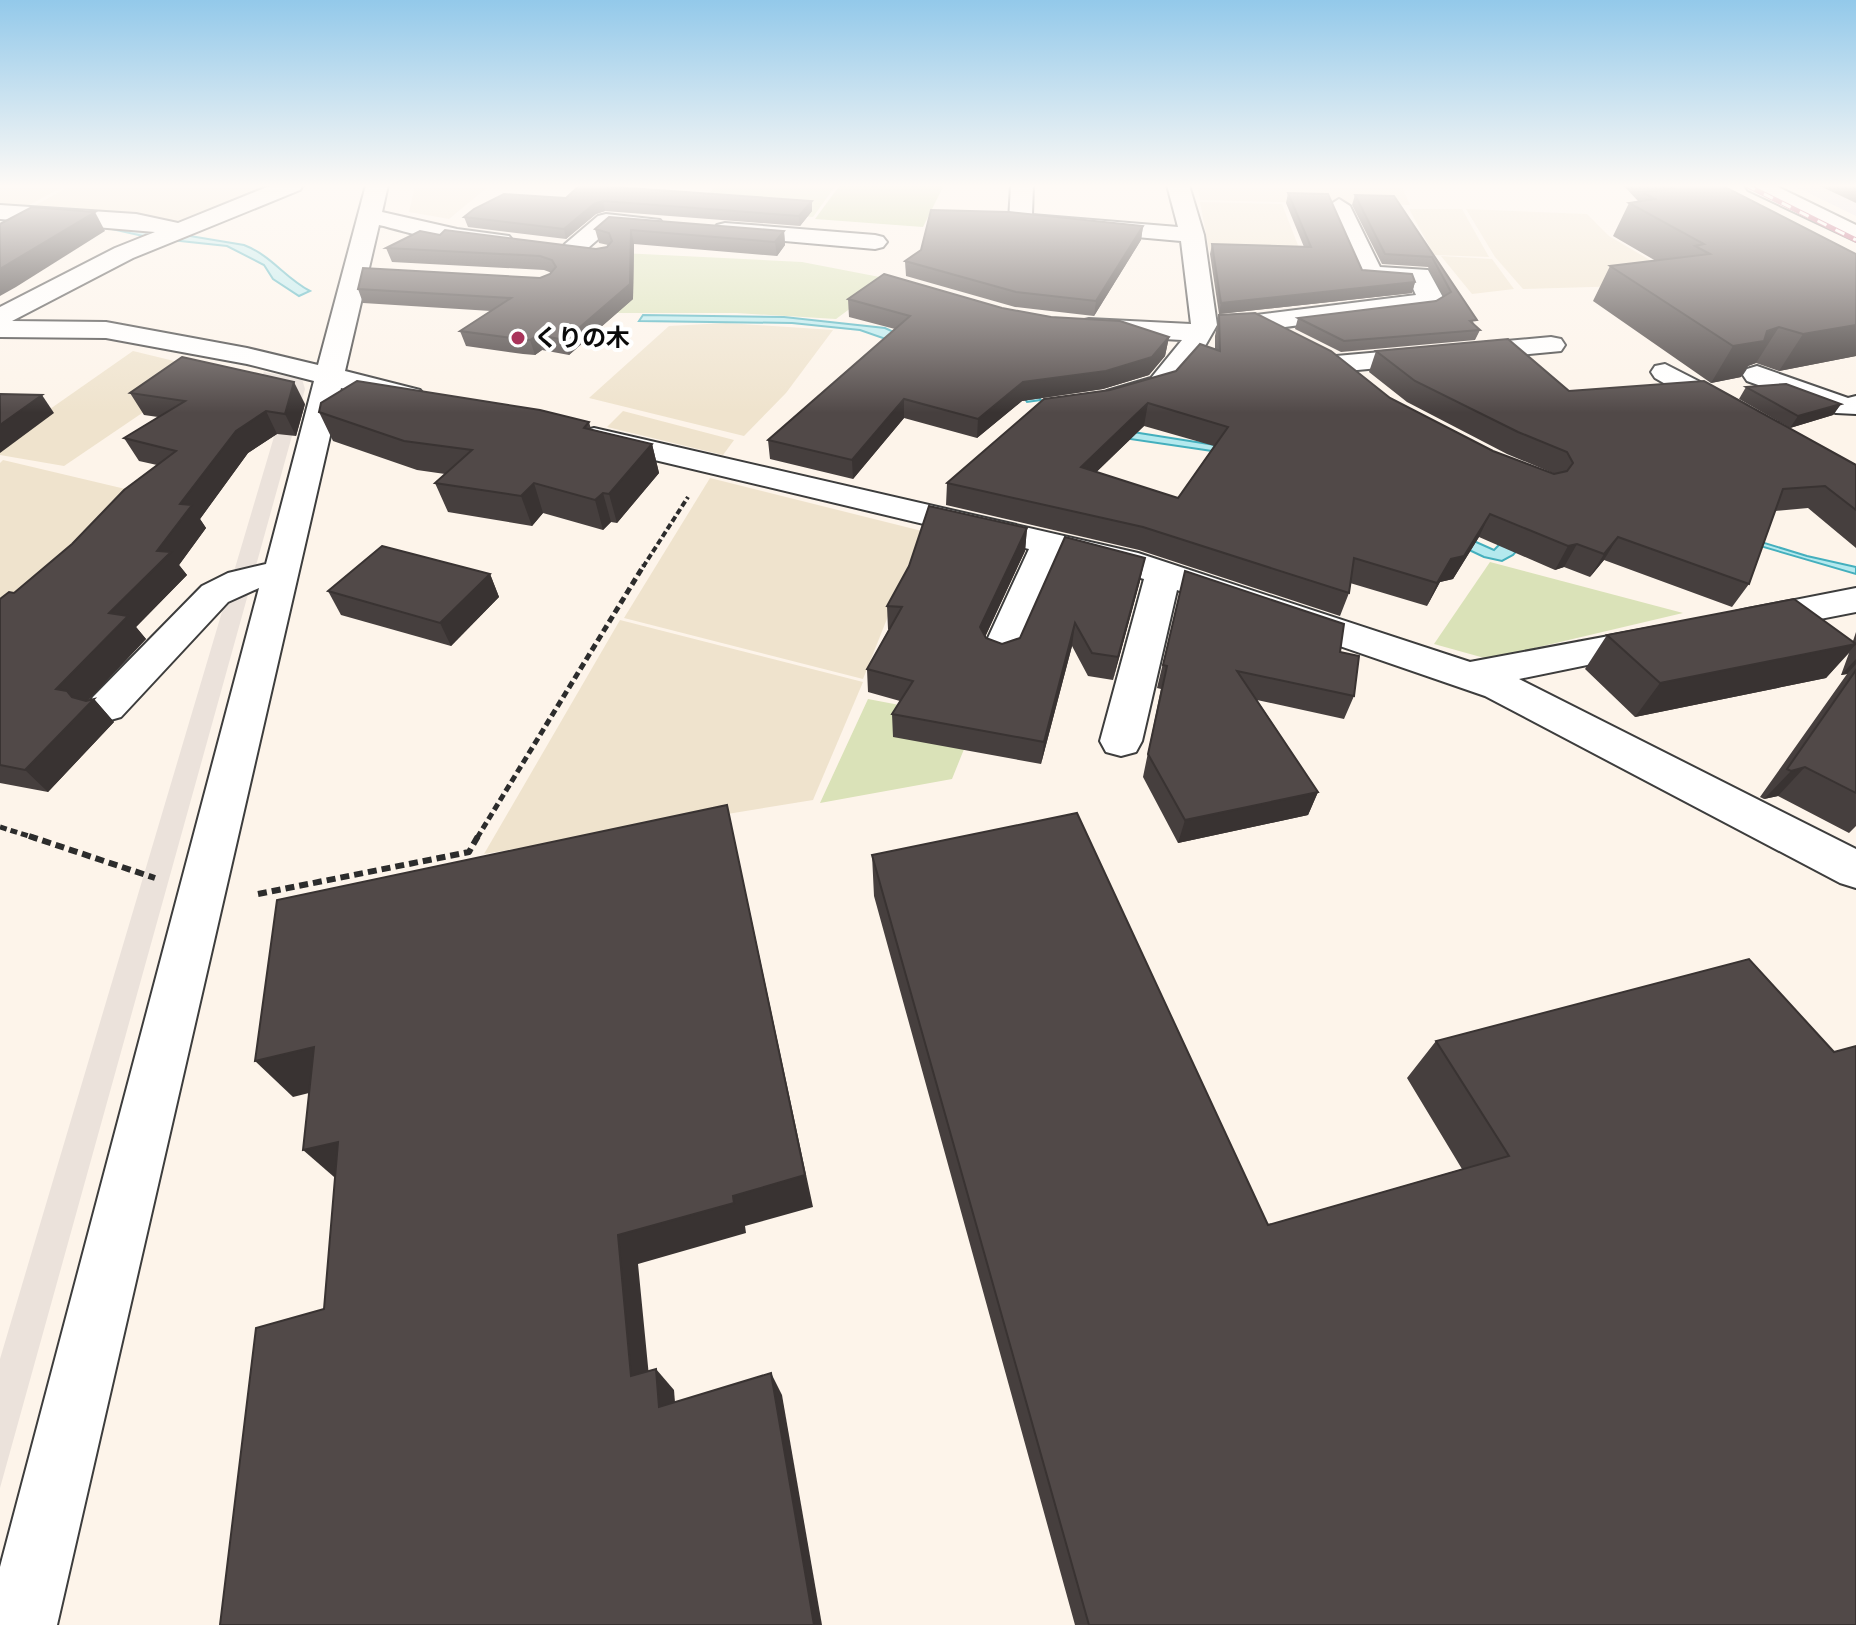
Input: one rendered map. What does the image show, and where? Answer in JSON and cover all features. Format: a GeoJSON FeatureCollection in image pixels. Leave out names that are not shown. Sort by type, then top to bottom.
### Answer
{"type":"FeatureCollection","features":[{"type":"Feature","properties":{"kind":"street"},"geometry":{"type":"LineString","coordinates":[[0,317],[109,261]]}},
{"type":"Feature","properties":{"kind":"street"},"geometry":{"type":"LineString","coordinates":[[21,1625],[331,378],[371,272],[371,261]]}},
{"type":"Feature","properties":{"kind":"street"},"geometry":{"type":"LineString","coordinates":[[1092,402],[1161,384],[1187,354],[1201,329],[1194,261]]}},
{"type":"Feature","properties":{"kind":"street"},"geometry":{"type":"LineString","coordinates":[[1065,325],[1201,329],[1432,301],[1419,275],[1371,274],[1365,261]]}},
{"type":"Feature","properties":{"kind":"street"},"geometry":{"type":"LineString","coordinates":[[1256,323],[1336,364],[1371,392]]}},
{"type":"Feature","properties":{"kind":"street"},"geometry":{"type":"LineString","coordinates":[[0,329],[106,330],[247,356],[438,402]]}},
{"type":"Feature","properties":{"kind":"street"},"geometry":{"type":"LineString","coordinates":[[1336,364],[1551,345]]}},
{"type":"Feature","properties":{"kind":"street"},"geometry":{"type":"LineString","coordinates":[[1665,372],[1761,427]]}},
{"type":"Feature","properties":{"kind":"street"},"geometry":{"type":"LineString","coordinates":[[1757,375],[1846,407],[1856,405]]}},
{"type":"Feature","properties":{"kind":"street"},"geometry":{"type":"LineString","coordinates":[[559,429],[710,462],[926,503],[1049,543],[1126,561],[1499,686],[1856,870]]}},
{"type":"Feature","properties":{"kind":"street"},"geometry":{"type":"LineString","coordinates":[[1001,651],[1049,543]]}},
{"type":"Feature","properties":{"kind":"street"},"geometry":{"type":"LineString","coordinates":[[107,707],[215,594],[241,581],[283,571]]}},
{"type":"Feature","properties":{"kind":"street"},"geometry":{"type":"LineString","coordinates":[[1121,741],[1163,574]]}},
{"type":"Feature","properties":{"kind":"street"},"geometry":{"type":"LineString","coordinates":[[1469,676],[1856,600]]}},
{"type":"Feature","properties":{"kind":"path"},"geometry":{"type":"LineString","coordinates":[[258,894],[469,852],[603,628],[710,462]]}},
{"type":"Feature","properties":{"kind":"path"},"geometry":{"type":"LineString","coordinates":[[0,827],[155,878]]}},
{"type":"Feature","properties":{"kind":"shaded area"},"geometry":{"type":"Polygon","coordinates":[[[1445,261],[1493,261],[1514,289],[1472,294],[1445,261]]]}},
{"type":"Feature","properties":{"kind":"shaded area"},"geometry":{"type":"Polygon","coordinates":[[[1498,261],[1651,261],[1677,276],[1660,285],[1523,289],[1498,261]]]}},
{"type":"Feature","properties":{"kind":"shaded area"},"geometry":{"type":"Polygon","coordinates":[[[726,323],[833,330],[786,393],[744,436],[589,398],[669,326],[726,323]]]}},
{"type":"Feature","properties":{"kind":"shaded area"},"geometry":{"type":"Polygon","coordinates":[[[133,351],[207,369],[64,466],[0,455],[0,444],[133,351]]]}},
{"type":"Feature","properties":{"kind":"shaded area"},"geometry":{"type":"Polygon","coordinates":[[[264,372],[302,379],[305,389],[0,1488],[0,1359],[287,393],[260,378],[264,372]]]}},
{"type":"Feature","properties":{"kind":"shaded area"},"geometry":{"type":"Polygon","coordinates":[[[623,411],[734,440],[723,455],[607,427],[623,411]]]}},
{"type":"Feature","properties":{"kind":"shaded area"},"geometry":{"type":"Polygon","coordinates":[[[3,460],[138,492],[0,622],[0,463],[3,460]]]}},
{"type":"Feature","properties":{"kind":"shaded area"},"geometry":{"type":"Polygon","coordinates":[[[710,478],[922,531],[863,679],[624,618],[710,478]]]}},
{"type":"Feature","properties":{"kind":"shaded area"},"geometry":{"type":"Polygon","coordinates":[[[620,620],[863,682],[813,800],[484,854],[620,620]]]}},
{"type":"Feature","properties":{"kind":"green space"},"geometry":{"type":"Polygon","coordinates":[[[619,261],[802,262],[890,279],[836,319],[736,313],[602,313],[619,261]]]}},
{"type":"Feature","properties":{"kind":"green space"},"geometry":{"type":"Polygon","coordinates":[[[1490,562],[1683,613],[1488,659],[1434,644],[1490,562]]]}},
{"type":"Feature","properties":{"kind":"green space"},"geometry":{"type":"Polygon","coordinates":[[[989,687],[952,779],[820,803],[868,699],[957,716],[989,687]]]}},
{"type":"Feature","properties":{"kind":"water"},"geometry":{"type":"Polygon","coordinates":[[[256,261],[270,261],[310,291],[299,296],[273,279],[264,265],[256,261]]]}},
{"type":"Feature","properties":{"kind":"water"},"geometry":{"type":"Polygon","coordinates":[[[643,315],[784,317],[885,328],[944,355],[1026,381],[1041,400],[1027,402],[1015,384],[860,330],[792,323],[639,321],[643,315]]]}},
{"type":"Feature","properties":{"kind":"water"},"geometry":{"type":"Polygon","coordinates":[[[1114,429],[1234,448],[1386,502],[1494,550],[1562,481],[1807,556],[1856,567],[1856,574],[1572,491],[1513,555],[1502,561],[1484,557],[1361,499],[1212,451],[1103,435],[1114,429]]]}},
{"type":"Feature","properties":{"kind":"building"},"geometry":{"type":"Polygon","coordinates":[[[0,261],[14,261],[0,269],[0,261]]]}},
{"type":"Feature","properties":{"kind":"building"},"geometry":{"type":"Polygon","coordinates":[[[552,261],[630,261],[630,284],[565,340],[538,335],[530,340],[460,331],[511,298],[358,289],[363,268],[540,278],[556,267],[552,261]]]}},
{"type":"Feature","properties":{"kind":"building"},"geometry":{"type":"Polygon","coordinates":[[[905,261],[1121,261],[1096,301],[1016,292],[905,261]]]}},
{"type":"Feature","properties":{"kind":"building"},"geometry":{"type":"Polygon","coordinates":[[[1215,261],[1358,261],[1362,270],[1412,274],[1415,282],[1221,303],[1215,261]]]}},
{"type":"Feature","properties":{"kind":"building"},"geometry":{"type":"Polygon","coordinates":[[[1434,261],[1437,261],[1477,320],[1470,321],[1480,330],[1344,341],[1298,318],[1436,301],[1451,292],[1434,261]]]}},
{"type":"Feature","properties":{"kind":"building"},"geometry":{"type":"Polygon","coordinates":[[[1653,261],[1856,261],[1856,325],[1803,334],[1779,327],[1767,331],[1764,341],[1733,346],[1610,266],[1653,261]]]}},
{"type":"Feature","properties":{"kind":"building"},"geometry":{"type":"Polygon","coordinates":[[[884,274],[1002,308],[1051,317],[1120,321],[1169,337],[1152,357],[1106,371],[1023,382],[978,419],[904,399],[852,460],[768,440],[910,316],[848,299],[884,274]]]}},
{"type":"Feature","properties":{"kind":"building"},"geometry":{"type":"Polygon","coordinates":[[[1255,313],[1331,351],[1390,398],[1493,451],[1554,474],[1567,471],[1573,463],[1567,452],[1518,432],[1415,381],[1376,351],[1508,339],[1569,391],[1704,381],[1856,465],[1856,510],[1825,486],[1783,489],[1749,584],[1618,537],[1604,554],[1577,544],[1568,546],[1490,514],[1464,556],[1451,559],[1437,583],[1354,558],[1349,593],[1143,527],[947,483],[1044,399],[1110,390],[1176,371],[1200,344],[1220,351],[1219,315],[1255,313]],[[1148,403],[1081,467],[1178,498],[1228,427],[1148,403]]]}},
{"type":"Feature","properties":{"kind":"building"},"geometry":{"type":"Polygon","coordinates":[[[182,357],[294,382],[285,414],[266,411],[236,431],[180,504],[192,505],[157,551],[171,552],[109,613],[128,616],[56,689],[86,701],[94,699],[25,770],[0,765],[0,599],[9,592],[14,593],[72,544],[124,490],[176,451],[124,438],[185,401],[130,393],[182,357]]]}},
{"type":"Feature","properties":{"kind":"building"},"geometry":{"type":"Polygon","coordinates":[[[357,381],[540,410],[589,422],[584,428],[652,444],[609,494],[603,493],[595,500],[534,483],[521,496],[435,483],[472,450],[404,441],[319,412],[321,403],[357,381]]]}},
{"type":"Feature","properties":{"kind":"building"},"geometry":{"type":"Polygon","coordinates":[[[1786,384],[1841,404],[1798,416],[1746,387],[1786,384]]]}},
{"type":"Feature","properties":{"kind":"building"},"geometry":{"type":"Polygon","coordinates":[[[0,394],[42,395],[0,425],[0,394]]]}},
{"type":"Feature","properties":{"kind":"building"},"geometry":{"type":"Polygon","coordinates":[[[929,506],[1027,528],[980,627],[986,638],[1002,644],[1020,638],[1065,537],[1145,558],[1118,657],[1092,653],[1075,623],[1044,742],[892,714],[913,681],[867,669],[902,607],[887,606],[909,566],[929,506]]]}},
{"type":"Feature","properties":{"kind":"building"},"geometry":{"type":"Polygon","coordinates":[[[382,546],[490,574],[440,623],[328,591],[382,546]]]}},
{"type":"Feature","properties":{"kind":"building"},"geometry":{"type":"Polygon","coordinates":[[[1185,571],[1344,624],[1340,652],[1359,656],[1354,696],[1237,671],[1318,792],[1185,820],[1148,754],[1167,666],[1163,665],[1185,571]]]}},
{"type":"Feature","properties":{"kind":"building"},"geometry":{"type":"Polygon","coordinates":[[[1794,599],[1856,644],[1660,683],[1607,635],[1794,599]]]}},
{"type":"Feature","properties":{"kind":"building"},"geometry":{"type":"Polygon","coordinates":[[[1856,670],[1856,793],[1805,767],[1791,771],[1787,769],[1856,670]]]}},
{"type":"Feature","properties":{"kind":"building"},"geometry":{"type":"Polygon","coordinates":[[[727,805],[805,1175],[733,1196],[734,1203],[618,1235],[631,1376],[656,1369],[659,1407],[771,1373],[814,1625],[220,1625],[256,1328],[324,1309],[338,1142],[303,1150],[314,1047],[255,1061],[277,900],[727,805]]]}},
{"type":"Feature","properties":{"kind":"building"},"geometry":{"type":"Polygon","coordinates":[[[1077,813],[1268,1225],[1509,1156],[1436,1041],[1749,959],[1834,1052],[1856,1046],[1856,1625],[1089,1625],[872,855],[1077,813]]]}},
{"type":"Feature","properties":{"kind":"place","name":"くりの木"},"geometry":{"type":"Point","coordinates":[518,338]}}]}
